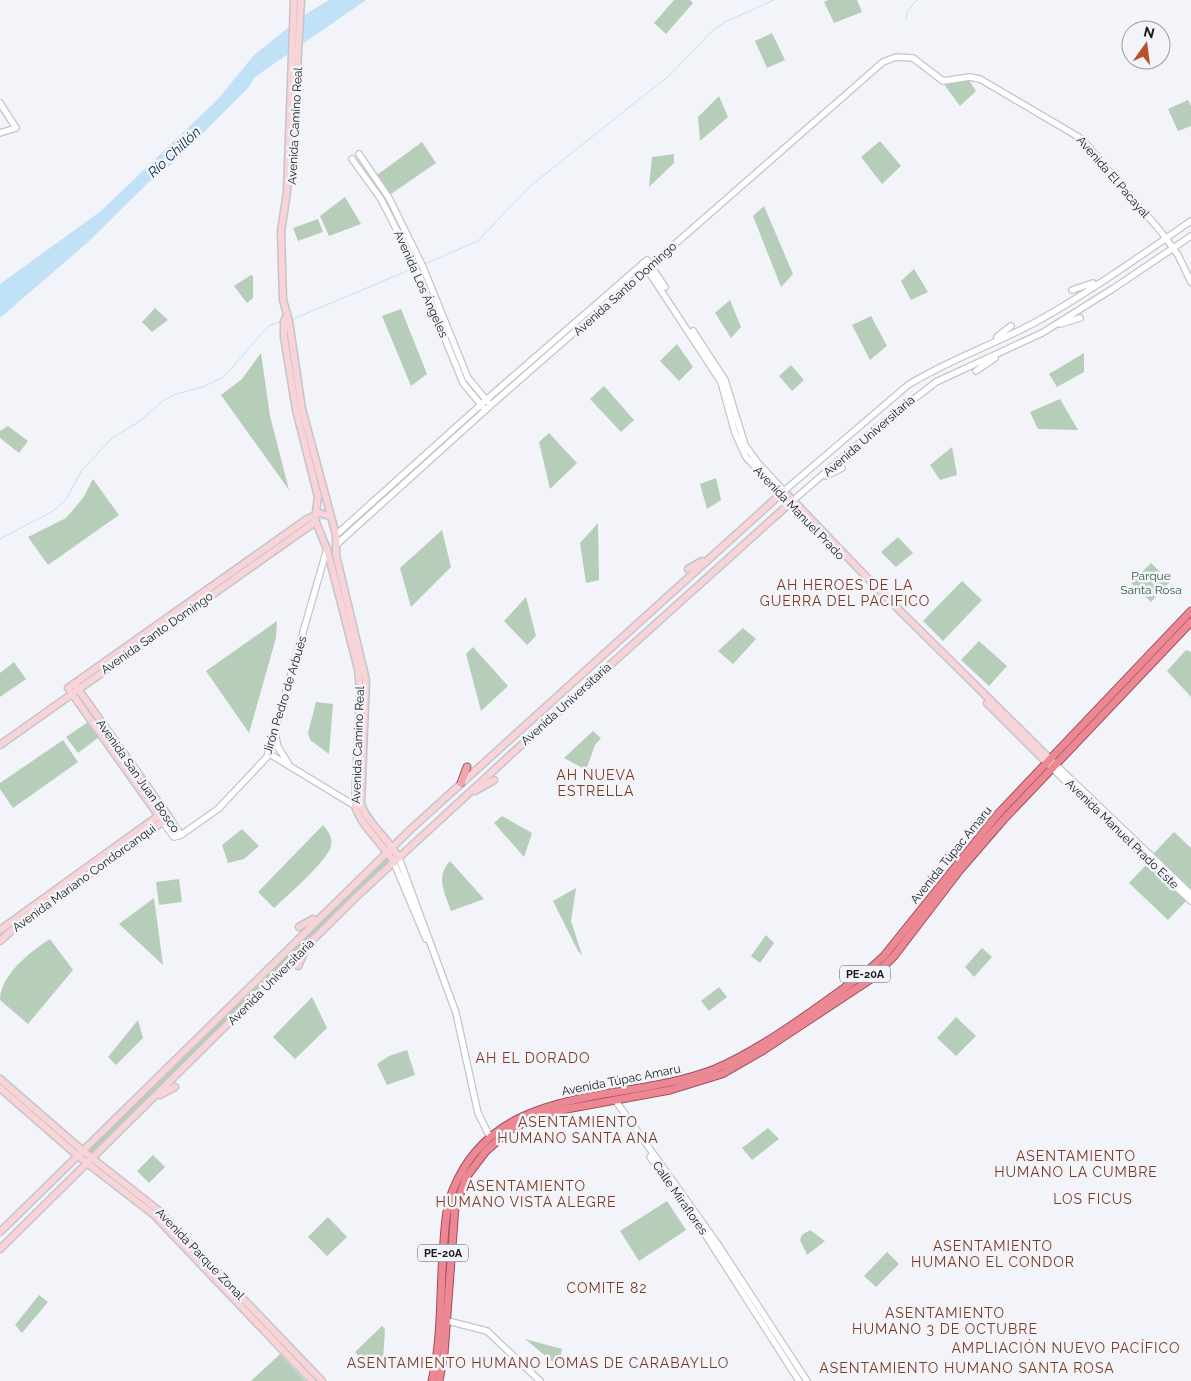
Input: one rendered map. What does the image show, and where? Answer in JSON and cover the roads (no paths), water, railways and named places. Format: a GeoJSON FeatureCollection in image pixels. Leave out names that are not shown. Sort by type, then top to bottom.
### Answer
{"type":"FeatureCollection","features":[{"type":"Feature","properties":{"kind":"highway","name":"Avenida Túpac Amaru"},"geometry":{"type":"LineString","coordinates":[[432,1381],[442,1320],[452,1226],[461,1190],[476,1162],[490,1146],[510,1130],[536,1117],[685,1086],[722,1074],[762,1052],[871,979],[894,956],[982,845],[1051,764],[1191,611]]}},
{"type":"Feature","properties":{"kind":"highway","name":"Avenida Túpac Amaru"},"geometry":{"type":"LineString","coordinates":[[439,1381],[448,1204],[466,1165],[490,1137],[510,1122],[541,1108],[668,1084],[731,1062],[777,1034],[851,983],[879,961],[976,840],[1191,622]]}},
{"type":"Feature","properties":{"kind":"highway"},"geometry":{"type":"LineString","coordinates":[[536,1117],[553,1118]]}},
{"type":"Feature","properties":{"kind":"main road","name":"Avenida Camino Real"},"geometry":{"type":"LineString","coordinates":[[294,0],[299,5],[287,192],[281,231],[283,300],[286,317],[289,321],[302,409],[336,535],[339,570],[365,671],[366,703],[361,796],[364,810],[396,861]]}},
{"type":"Feature","properties":{"kind":"main road","name":"Avenida Camino Real"},"geometry":{"type":"LineString","coordinates":[[286,317],[284,320],[284,337],[296,410],[318,497],[315,515],[316,522],[327,549],[360,682],[355,806],[358,816],[390,850]]}},
{"type":"Feature","properties":{"kind":"main road","name":"Avenida Manuel Prado"},"geometry":{"type":"LineString","coordinates":[[783,493],[1051,764]]}},
{"type":"Feature","properties":{"kind":"main road","name":"Avenida Universitaria"},"geometry":{"type":"LineString","coordinates":[[0,1232],[335,901],[461,783],[783,493]]}},
{"type":"Feature","properties":{"kind":"main road","name":"Avenida Universitaria"},"geometry":{"type":"LineString","coordinates":[[0,1249],[356,897],[791,502]]}},
{"type":"Feature","properties":{"kind":"main road"},"geometry":{"type":"LineString","coordinates":[[315,515],[322,512],[330,516]]}},
{"type":"Feature","properties":{"kind":"main road","name":"Avenida Santo Domingo"},"geometry":{"type":"LineString","coordinates":[[71,686],[315,515]]}},
{"type":"Feature","properties":{"kind":"main road","name":"Avenida Santo Domingo"},"geometry":{"type":"LineString","coordinates":[[0,745],[316,522]]}},
{"type":"Feature","properties":{"kind":"main road"},"geometry":{"type":"LineString","coordinates":[[742,530],[744,538],[751,538]]}},
{"type":"Feature","properties":{"kind":"main road"},"geometry":{"type":"LineString","coordinates":[[729,541],[736,543],[738,551]]}},
{"type":"Feature","properties":{"kind":"main road","name":"Avenida Santo Domingo"},"geometry":{"type":"LineString","coordinates":[[327,549],[336,545]]}},
{"type":"Feature","properties":{"kind":"main road"},"geometry":{"type":"LineString","coordinates":[[688,569],[710,558]]}},
{"type":"Feature","properties":{"kind":"main road","name":"Avenida San Juan Bosco"},"geometry":{"type":"LineString","coordinates":[[71,686],[163,817]]}},
{"type":"Feature","properties":{"kind":"main road"},"geometry":{"type":"LineString","coordinates":[[461,783],[467,767]]}},
{"type":"Feature","properties":{"kind":"main road"},"geometry":{"type":"LineString","coordinates":[[465,796],[494,780]]}},
{"type":"Feature","properties":{"kind":"main road"},"geometry":{"type":"LineString","coordinates":[[443,800],[446,807],[452,808]]}},
{"type":"Feature","properties":{"kind":"main road"},"geometry":{"type":"LineString","coordinates":[[431,811],[437,812],[439,820]]}},
{"type":"Feature","properties":{"kind":"main road","name":"Avenida Mariano Condorcanqui"},"geometry":{"type":"LineString","coordinates":[[1,929],[72,882],[163,817]]}},
{"type":"Feature","properties":{"kind":"main road","name":"Avenida Mariano Condorcanqui"},"geometry":{"type":"LineString","coordinates":[[0,941],[72,882]]}},
{"type":"Feature","properties":{"kind":"main road"},"geometry":{"type":"LineString","coordinates":[[348,889],[349,896],[356,897]]}},
{"type":"Feature","properties":{"kind":"main road"},"geometry":{"type":"LineString","coordinates":[[335,901],[343,903],[343,910]]}},
{"type":"Feature","properties":{"kind":"main road"},"geometry":{"type":"LineString","coordinates":[[299,927],[321,915]]}},
{"type":"Feature","properties":{"kind":"main road"},"geometry":{"type":"LineString","coordinates":[[1,929],[8,933]]}},
{"type":"Feature","properties":{"kind":"main road"},"geometry":{"type":"LineString","coordinates":[[298,966],[307,946]]}},
{"type":"Feature","properties":{"kind":"main road","name":"Avenida Parque Zonal"},"geometry":{"type":"LineString","coordinates":[[0,1079],[80,1154]]}},
{"type":"Feature","properties":{"kind":"main road"},"geometry":{"type":"LineString","coordinates":[[151,1101],[175,1087]]}},
{"type":"Feature","properties":{"kind":"main road","name":"Avenida Parque Zonal"},"geometry":{"type":"LineString","coordinates":[[0,1088],[80,1154],[158,1210],[322,1381]]}},
{"type":"Feature","properties":{"kind":"main road"},"geometry":{"type":"LineString","coordinates":[[126,1108],[128,1115],[135,1116]]}},
{"type":"Feature","properties":{"kind":"main road"},"geometry":{"type":"LineString","coordinates":[[114,1120],[122,1122],[123,1129]]}},
{"type":"Feature","properties":{"kind":"main road","name":"Avenida Parque Zonal"},"geometry":{"type":"LineString","coordinates":[[90,1161],[158,1219],[312,1381]]}},
{"type":"Feature","properties":{"kind":"main road"},"geometry":{"type":"LineString","coordinates":[[47,1186],[49,1193],[56,1194]]}},
{"type":"Feature","properties":{"kind":"main road"},"geometry":{"type":"LineString","coordinates":[[37,1196],[43,1198],[46,1205]]}},
{"type":"Feature","properties":{"kind":"street","name":"Avenida Santo Domingo"},"geometry":{"type":"LineString","coordinates":[[336,535],[483,402],[647,265],[883,62],[896,57],[907,57],[918,61],[930,72]]}},
{"type":"Feature","properties":{"kind":"street","name":"Avenida El Pacayal"},"geometry":{"type":"LineString","coordinates":[[930,72],[938,79],[945,81],[970,77],[980,79],[1074,132],[1166,239],[1191,282]]}},
{"type":"Feature","properties":{"kind":"street"},"geometry":{"type":"LineString","coordinates":[[0,103],[16,128],[0,133]]}},
{"type":"Feature","properties":{"kind":"street","name":"Avenida Los Ángeles"},"geometry":{"type":"LineString","coordinates":[[359,154],[389,198],[423,267],[468,378],[483,402]]}},
{"type":"Feature","properties":{"kind":"street","name":"Avenida Los Ángeles"},"geometry":{"type":"LineString","coordinates":[[352,159],[382,199],[417,270],[463,383],[488,408]]}},
{"type":"Feature","properties":{"kind":"street","name":"Avenida Universitaria"},"geometry":{"type":"LineString","coordinates":[[783,493],[908,386],[930,371],[1034,323],[1191,221]]}},
{"type":"Feature","properties":{"kind":"street","name":"Avenida Universitaria"},"geometry":{"type":"LineString","coordinates":[[791,502],[918,394],[936,382],[1051,327],[1191,236]]}},
{"type":"Feature","properties":{"kind":"street","name":"Avenida Santo Domingo"},"geometry":{"type":"LineString","coordinates":[[336,545],[647,265]]}},
{"type":"Feature","properties":{"kind":"street","name":"Avenida Manuel Prado"},"geometry":{"type":"LineString","coordinates":[[647,265],[725,380],[739,432],[748,450],[783,493]]}},
{"type":"Feature","properties":{"kind":"street"},"geometry":{"type":"LineString","coordinates":[[1072,290],[1102,280]]}},
{"type":"Feature","properties":{"kind":"street"},"geometry":{"type":"LineString","coordinates":[[1051,327],[1080,318]]}},
{"type":"Feature","properties":{"kind":"street"},"geometry":{"type":"LineString","coordinates":[[987,345],[1011,326]]}},
{"type":"Feature","properties":{"kind":"street"},"geometry":{"type":"LineString","coordinates":[[976,371],[1006,350]]}},
{"type":"Feature","properties":{"kind":"street"},"geometry":{"type":"LineString","coordinates":[[815,482],[842,468]]}},
{"type":"Feature","properties":{"kind":"street","name":"Jirón Pedro de Arbués"},"geometry":{"type":"LineString","coordinates":[[181,836],[218,809],[264,761],[275,731],[327,549]]}},
{"type":"Feature","properties":{"kind":"street"},"geometry":{"type":"LineString","coordinates":[[275,731],[278,747],[292,768]]}},
{"type":"Feature","properties":{"kind":"street"},"geometry":{"type":"LineString","coordinates":[[268,753],[364,810]]}},
{"type":"Feature","properties":{"kind":"street","name":"Avenida Manuel Prado Este"},"geometry":{"type":"LineString","coordinates":[[1051,764],[1191,894]]}},
{"type":"Feature","properties":{"kind":"street","name":"Avenida Manuel Prado Este"},"geometry":{"type":"LineString","coordinates":[[1051,764],[1191,901]]}},
{"type":"Feature","properties":{"kind":"street","name":"Avenida San Juan Bosco"},"geometry":{"type":"LineString","coordinates":[[163,817],[174,837],[181,836]]}},
{"type":"Feature","properties":{"kind":"street","name":"Avenida Camino Real"},"geometry":{"type":"LineString","coordinates":[[396,861],[457,1018],[474,1098],[482,1124],[490,1137]]}},
{"type":"Feature","properties":{"kind":"street","name":"Calle Miraflores"},"geometry":{"type":"LineString","coordinates":[[615,1100],[619,1112],[630,1129],[703,1231],[800,1381]]}},
{"type":"Feature","properties":{"kind":"street","name":"Calle Miraflores"},"geometry":{"type":"LineString","coordinates":[[615,1100],[712,1236],[807,1381]]}},
{"type":"Feature","properties":{"kind":"street"},"geometry":{"type":"LineString","coordinates":[[442,1320],[487,1331],[540,1381]]}},
{"type":"Feature","properties":{"kind":"water","name":"Río Chillón"},"geometry":{"type":"Polygon","coordinates":[[[329,0],[366,0],[255,77],[249,87],[173,163],[149,182],[87,243],[0,318],[0,284],[101,211],[218,99],[254,55],[304,15],[329,0]]]}},
{"type":"Feature","properties":{"kind":"waterway"},"geometry":{"type":"LineString","coordinates":[[425,264],[478,241],[530,186],[670,75],[711,32],[725,22],[774,0]]}},
{"type":"Feature","properties":{"kind":"waterway"},"geometry":{"type":"LineString","coordinates":[[906,19],[907,12],[917,0]]}},
{"type":"Feature","properties":{"kind":"waterway"},"geometry":{"type":"LineString","coordinates":[[291,320],[414,268]]}},
{"type":"Feature","properties":{"kind":"waterway"},"geometry":{"type":"LineString","coordinates":[[0,539],[53,511],[65,501],[82,470],[112,438],[140,421],[164,400],[176,394],[203,387],[225,376],[269,326],[282,321]]}},
{"type":"Feature","properties":{"kind":"waterway"},"geometry":{"type":"LineString","coordinates":[[308,441],[310,450]]}},
{"type":"Feature","properties":{"kind":"waterway"},"geometry":{"type":"LineString","coordinates":[[324,502],[324,510]]}},
{"type":"Feature","properties":{"kind":"waterway"},"geometry":{"type":"LineString","coordinates":[[318,521],[323,519],[323,517]]}},
{"type":"Feature","properties":{"kind":"waterway"},"geometry":{"type":"LineString","coordinates":[[79,685],[88,679]]}},
{"type":"Feature","properties":{"kind":"waterway"},"geometry":{"type":"LineString","coordinates":[[0,740],[68,693]]}},
{"type":"Feature","properties":{"kind":"district","name":"AH HEROES DE LA GUERRA DEL PACIFICO"},"geometry":{"type":"Point","coordinates":[845,594]}},
{"type":"Feature","properties":{"kind":"district","name":"AH NUEVA ESTRELLA"},"geometry":{"type":"Point","coordinates":[596,784]}},
{"type":"Feature","properties":{"kind":"district","name":"AH EL DORADO"},"geometry":{"type":"Point","coordinates":[533,1058]}},
{"type":"Feature","properties":{"kind":"district","name":"ASENTAMIENTO HUMANO SANTA ANA"},"geometry":{"type":"Point","coordinates":[578,1130]}},
{"type":"Feature","properties":{"kind":"district","name":"ASENTAMIENTO HUMANO LA CUMBRE"},"geometry":{"type":"Point","coordinates":[1076,1164]}},
{"type":"Feature","properties":{"kind":"district","name":"ASENTAMIENTO HUMANO VISTA ALEGRE"},"geometry":{"type":"Point","coordinates":[526,1194]}},
{"type":"Feature","properties":{"kind":"district","name":"LOS FICUS"},"geometry":{"type":"Point","coordinates":[1093,1199]}},
{"type":"Feature","properties":{"kind":"district","name":"ASENTAMIENTO HUMANO EL CONDOR"},"geometry":{"type":"Point","coordinates":[993,1254]}},
{"type":"Feature","properties":{"kind":"district","name":"COMITE 82"},"geometry":{"type":"Point","coordinates":[607,1288]}},
{"type":"Feature","properties":{"kind":"district","name":"ASENTAMIENTO HUMANO 3 DE OCTUBRE"},"geometry":{"type":"Point","coordinates":[945,1322]}},
{"type":"Feature","properties":{"kind":"district","name":"AMPLIACIÓN NUEVO PACÍFICO"},"geometry":{"type":"Point","coordinates":[1066,1348]}},
{"type":"Feature","properties":{"kind":"district","name":"ASENTAMIENTO HUMANO LOMAS DE CARABAYLLO"},"geometry":{"type":"Point","coordinates":[538,1363]}},
{"type":"Feature","properties":{"kind":"district","name":"ASENTAMIENTO HUMANO SANTA ROSA"},"geometry":{"type":"Point","coordinates":[967,1368]}},
{"type":"Feature","properties":{"kind":"park label","name":"Parque Santa Rosa"},"geometry":{"type":"Point","coordinates":[1151,583]}}]}
